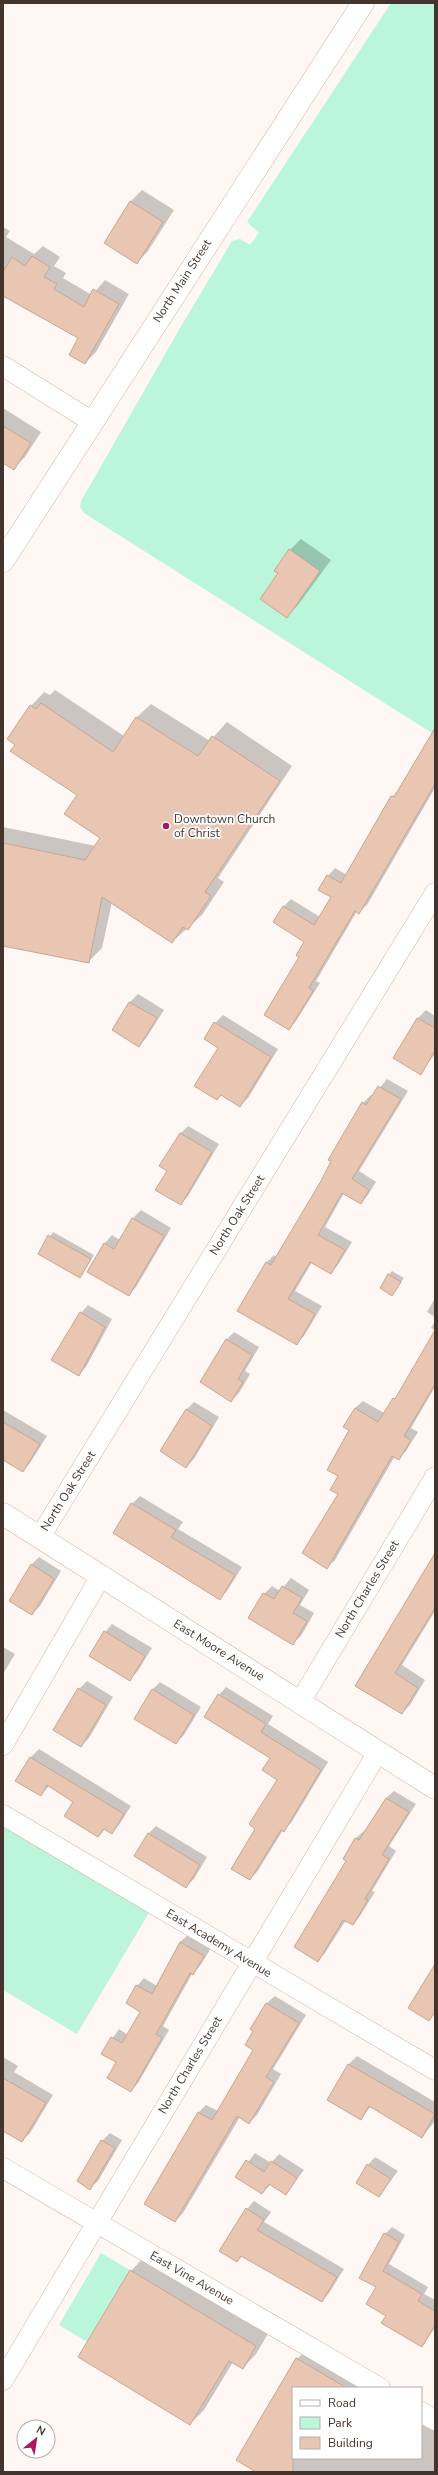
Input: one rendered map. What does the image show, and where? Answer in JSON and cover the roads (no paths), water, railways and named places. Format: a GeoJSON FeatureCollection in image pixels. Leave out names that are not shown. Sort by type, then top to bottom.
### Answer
{"type":"FeatureCollection","features":[{"type":"Feature","properties":{"kind":"street","name":"North Main Street"},"geometry":{"type":"LineString","coordinates":[[3,561],[91,421],[363,3]]}},
{"type":"Feature","properties":{"kind":"street"},"geometry":{"type":"LineString","coordinates":[[3,366],[91,421]]}},
{"type":"Feature","properties":{"kind":"street","name":"North Oak Street"},"geometry":{"type":"LineString","coordinates":[[40,1537],[435,893]]}},
{"type":"Feature","properties":{"kind":"street","name":"North Charles Street"},"geometry":{"type":"LineString","coordinates":[[300,1702],[435,1477]]}},
{"type":"Feature","properties":{"kind":"street","name":"East Moore Avenue"},"geometry":{"type":"LineString","coordinates":[[3,1514],[435,1788]]}},
{"type":"Feature","properties":{"kind":"street"},"geometry":{"type":"LineString","coordinates":[[3,1745],[101,1576]]}},
{"type":"Feature","properties":{"kind":"street","name":"North Charles Street"},"geometry":{"type":"LineString","coordinates":[[3,2380],[378,1752]]}},
{"type":"Feature","properties":{"kind":"street","name":"East Academy Avenue"},"geometry":{"type":"LineString","coordinates":[[3,1815],[435,2070]]}},
{"type":"Feature","properties":{"kind":"street","name":"East Vine Avenue"},"geometry":{"type":"LineString","coordinates":[[3,2168],[378,2387]]}},
{"type":"Feature","properties":{"kind":"place","name":"Downtown Church of Christ"},"geometry":{"type":"Point","coordinates":[166,826]}}]}
